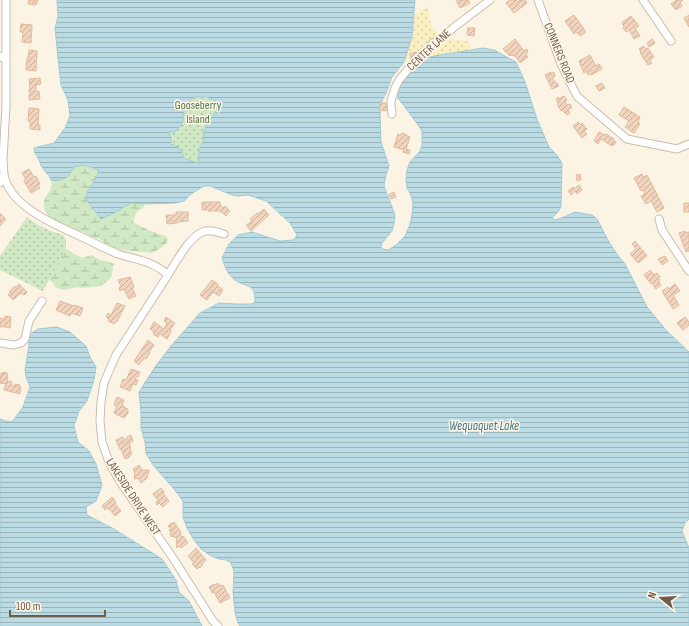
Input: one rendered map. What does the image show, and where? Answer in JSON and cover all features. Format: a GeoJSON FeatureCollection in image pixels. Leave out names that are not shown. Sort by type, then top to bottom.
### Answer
{"type":"FeatureCollection","features":[{"type":"Feature","properties":{"kind":"street"},"geometry":{"type":"LineString","coordinates":[[6,0],[3,58],[6,105],[3,160],[4,175],[10,189],[28,208],[62,228],[117,253],[152,263],[168,275]]}},
{"type":"Feature","properties":{"kind":"street","name":"CENTER LANE"},"geometry":{"type":"LineString","coordinates":[[392,114],[391,101],[395,88],[399,80],[410,66],[425,54],[432,45],[490,0]]}},
{"type":"Feature","properties":{"kind":"street","name":"CONNERS ROAD"},"geometry":{"type":"LineString","coordinates":[[538,0],[560,64],[576,96],[628,139],[677,149],[689,144]]}},
{"type":"Feature","properties":{"kind":"street"},"geometry":{"type":"LineString","coordinates":[[643,0],[671,41]]}},
{"type":"Feature","properties":{"kind":"street"},"geometry":{"type":"LineString","coordinates":[[0,183],[4,175]]}},
{"type":"Feature","properties":{"kind":"street"},"geometry":{"type":"LineString","coordinates":[[659,219],[662,230],[689,271]]}},
{"type":"Feature","properties":{"kind":"street","name":"LAKESIDE DRIVE WEST"},"geometry":{"type":"LineString","coordinates":[[218,626],[213,621],[173,558],[121,483],[109,462],[102,442],[100,421],[103,388],[116,355],[168,275],[193,238],[206,231],[224,234]]}},
{"type":"Feature","properties":{"kind":"street"},"geometry":{"type":"LineString","coordinates":[[0,343],[14,345],[21,343],[25,339],[29,321],[42,301]]}},
{"type":"Feature","properties":{"kind":"green space","name":"Gooseberry Island"},"geometry":{"type":"Polygon","coordinates":[[[194,97],[206,97],[216,101],[218,106],[204,130],[197,163],[183,158],[179,148],[171,144],[168,132],[175,132],[183,120],[184,109],[187,102],[194,97]]]}},
{"type":"Feature","properties":{"kind":"green space"},"geometry":{"type":"Polygon","coordinates":[[[80,165],[99,170],[96,179],[90,187],[93,208],[96,213],[111,214],[131,203],[144,204],[144,207],[136,213],[133,222],[158,234],[166,236],[168,240],[165,244],[153,253],[122,250],[110,246],[83,232],[67,227],[52,219],[45,211],[44,206],[44,201],[50,190],[51,180],[58,180],[70,174],[75,166],[80,165]]]}},
{"type":"Feature","properties":{"kind":"green space"},"geometry":{"type":"Polygon","coordinates":[[[27,217],[44,228],[63,235],[66,241],[66,248],[43,291],[0,270],[0,256],[27,217]]]}},
{"type":"Feature","properties":{"kind":"green space"},"geometry":{"type":"Polygon","coordinates":[[[54,242],[82,258],[92,255],[100,260],[111,262],[114,264],[111,278],[101,286],[82,288],[77,287],[65,290],[55,287],[52,282],[33,270],[54,242]]]}},
{"type":"Feature","properties":{"kind":"sand"},"geometry":{"type":"Polygon","coordinates":[[[428,6],[431,27],[446,39],[469,41],[470,51],[404,62],[412,37],[414,15],[428,6]]]}},
{"type":"Feature","properties":{"kind":"water","name":"Wequaquet Lake"},"geometry":{"type":"Polygon","coordinates":[[[57,0],[415,0],[412,37],[404,62],[392,77],[381,103],[381,142],[389,166],[384,186],[395,215],[392,231],[382,243],[381,247],[382,249],[388,250],[396,245],[405,236],[410,224],[413,203],[407,188],[407,170],[410,162],[420,151],[422,146],[422,131],[398,98],[397,92],[401,82],[419,60],[434,56],[483,48],[494,50],[516,62],[549,147],[562,163],[561,207],[552,218],[555,220],[575,212],[592,215],[597,219],[609,242],[625,264],[647,307],[666,330],[689,352],[689,519],[685,523],[682,531],[689,548],[689,626],[240,626],[235,613],[233,592],[234,571],[231,563],[211,556],[201,549],[194,540],[183,517],[183,501],[153,465],[146,453],[141,428],[139,392],[171,346],[200,313],[219,303],[252,304],[255,302],[254,291],[250,287],[232,278],[222,258],[229,244],[238,235],[252,232],[280,241],[293,240],[297,235],[290,223],[266,201],[248,195],[232,195],[210,186],[204,186],[191,194],[184,201],[176,203],[131,203],[101,219],[86,199],[86,195],[96,179],[99,170],[85,166],[77,166],[73,168],[69,175],[65,178],[51,180],[41,165],[34,148],[54,143],[65,128],[70,116],[68,100],[61,85],[55,28],[58,17],[57,0]],[[194,97],[190,100],[185,107],[182,124],[175,132],[168,132],[171,137],[171,144],[180,149],[184,158],[197,163],[199,158],[199,150],[203,141],[204,130],[218,106],[216,101],[206,97],[194,97]]]}},
{"type":"Feature","properties":{"kind":"water"},"geometry":{"type":"Polygon","coordinates":[[[57,327],[70,332],[86,346],[96,367],[94,380],[87,401],[79,411],[74,426],[78,442],[89,451],[96,464],[102,485],[96,501],[86,507],[87,515],[114,529],[162,559],[176,580],[179,592],[189,601],[202,626],[0,626],[0,419],[12,422],[23,407],[30,387],[25,370],[29,345],[28,338],[30,334],[38,329],[57,327]]]}},
{"type":"Feature","properties":{"kind":"building"},"geometry":{"type":"Polygon","coordinates":[[[29,0],[38,0],[36,5],[28,4],[29,0]]]}},
{"type":"Feature","properties":{"kind":"building"},"geometry":{"type":"Polygon","coordinates":[[[456,0],[468,0],[470,3],[460,8],[456,0]]]}},
{"type":"Feature","properties":{"kind":"building"},"geometry":{"type":"Polygon","coordinates":[[[510,0],[516,0],[518,2],[520,0],[525,0],[527,3],[514,13],[506,3],[510,0]]]}},
{"type":"Feature","properties":{"kind":"building"},"geometry":{"type":"Polygon","coordinates":[[[676,0],[683,0],[680,3],[682,6],[676,10],[671,4],[676,0]]]}},
{"type":"Feature","properties":{"kind":"building"},"geometry":{"type":"Polygon","coordinates":[[[574,15],[586,32],[580,36],[577,32],[574,34],[565,21],[574,15]]]}},
{"type":"Feature","properties":{"kind":"building"},"geometry":{"type":"Polygon","coordinates":[[[689,15],[689,27],[684,18],[689,15]]]}},
{"type":"Feature","properties":{"kind":"building"},"geometry":{"type":"Polygon","coordinates":[[[631,16],[639,26],[635,28],[640,36],[634,39],[629,30],[626,32],[623,28],[622,22],[631,16]]]}},
{"type":"Feature","properties":{"kind":"building"},"geometry":{"type":"Polygon","coordinates":[[[21,24],[32,25],[31,43],[22,42],[23,32],[20,32],[21,24]]]}},
{"type":"Feature","properties":{"kind":"building"},"geometry":{"type":"Polygon","coordinates":[[[468,28],[475,28],[474,36],[467,35],[468,28]]]}},
{"type":"Feature","properties":{"kind":"building"},"geometry":{"type":"Polygon","coordinates":[[[515,39],[524,51],[527,49],[528,52],[526,54],[528,57],[520,63],[515,56],[510,56],[503,49],[515,39]]]}},
{"type":"Feature","properties":{"kind":"building"},"geometry":{"type":"Polygon","coordinates":[[[652,39],[655,43],[649,47],[647,43],[652,39]]]}},
{"type":"Feature","properties":{"kind":"building"},"geometry":{"type":"Polygon","coordinates":[[[644,46],[646,49],[648,48],[654,57],[650,60],[652,63],[648,65],[639,49],[644,46]]]}},
{"type":"Feature","properties":{"kind":"building"},"geometry":{"type":"Polygon","coordinates":[[[29,50],[37,51],[36,71],[26,70],[29,50]]]}},
{"type":"Feature","properties":{"kind":"building"},"geometry":{"type":"Polygon","coordinates":[[[416,52],[418,58],[412,60],[410,54],[416,52]]]}},
{"type":"Feature","properties":{"kind":"building"},"geometry":{"type":"Polygon","coordinates":[[[590,55],[596,66],[599,64],[602,69],[588,75],[586,71],[584,73],[579,61],[590,55]]]}},
{"type":"Feature","properties":{"kind":"building"},"geometry":{"type":"Polygon","coordinates":[[[551,72],[551,74],[554,72],[555,76],[552,78],[559,86],[552,89],[545,75],[551,72]]]}},
{"type":"Feature","properties":{"kind":"building"},"geometry":{"type":"Polygon","coordinates":[[[40,78],[41,84],[36,85],[36,92],[39,91],[40,99],[29,100],[29,79],[40,78]]]}},
{"type":"Feature","properties":{"kind":"building"},"geometry":{"type":"Polygon","coordinates":[[[602,83],[605,88],[599,91],[596,86],[602,83]]]}},
{"type":"Feature","properties":{"kind":"building"},"geometry":{"type":"Polygon","coordinates":[[[564,96],[567,100],[565,102],[568,105],[570,104],[572,107],[568,110],[570,113],[567,115],[562,110],[561,111],[556,99],[564,96]]]}},
{"type":"Feature","properties":{"kind":"building"},"geometry":{"type":"Polygon","coordinates":[[[380,103],[387,103],[386,111],[379,110],[380,103]]]}},
{"type":"Feature","properties":{"kind":"building"},"geometry":{"type":"Polygon","coordinates":[[[624,107],[640,117],[638,122],[640,124],[634,133],[625,127],[629,121],[619,115],[624,107]]]}},
{"type":"Feature","properties":{"kind":"building"},"geometry":{"type":"Polygon","coordinates":[[[29,108],[39,109],[38,125],[40,125],[40,130],[30,129],[30,121],[28,121],[29,108]]]}},
{"type":"Feature","properties":{"kind":"building"},"geometry":{"type":"Polygon","coordinates":[[[578,122],[581,125],[582,123],[587,129],[584,131],[587,134],[582,138],[573,126],[578,122]]]}},
{"type":"Feature","properties":{"kind":"building"},"geometry":{"type":"Polygon","coordinates":[[[599,132],[614,139],[613,140],[616,142],[614,145],[613,144],[612,146],[601,139],[598,144],[594,141],[599,132]]]}},
{"type":"Feature","properties":{"kind":"building"},"geometry":{"type":"Polygon","coordinates":[[[402,133],[410,137],[406,149],[410,150],[409,154],[403,152],[404,150],[394,147],[398,134],[401,135],[402,133]]]}},
{"type":"Feature","properties":{"kind":"building"},"geometry":{"type":"Polygon","coordinates":[[[29,169],[34,177],[36,176],[40,184],[38,185],[40,188],[31,193],[24,181],[26,180],[22,173],[29,169]]]}},
{"type":"Feature","properties":{"kind":"building"},"geometry":{"type":"Polygon","coordinates":[[[580,174],[581,180],[577,181],[576,175],[580,174]]]}},
{"type":"Feature","properties":{"kind":"building"},"geometry":{"type":"Polygon","coordinates":[[[642,174],[643,177],[647,175],[664,208],[657,212],[651,201],[646,204],[641,196],[645,194],[643,190],[641,191],[634,178],[642,174]]]}},
{"type":"Feature","properties":{"kind":"building"},"geometry":{"type":"Polygon","coordinates":[[[579,185],[582,190],[577,194],[575,191],[571,195],[568,191],[579,185]]]}},
{"type":"Feature","properties":{"kind":"building"},"geometry":{"type":"Polygon","coordinates":[[[394,192],[396,197],[391,199],[389,194],[394,192]]]}},
{"type":"Feature","properties":{"kind":"building"},"geometry":{"type":"Polygon","coordinates":[[[202,202],[220,202],[220,205],[224,208],[225,206],[230,211],[226,216],[220,211],[202,210],[202,202]]]}},
{"type":"Feature","properties":{"kind":"building"},"geometry":{"type":"Polygon","coordinates":[[[684,203],[689,203],[689,212],[684,212],[684,203]]]}},
{"type":"Feature","properties":{"kind":"building"},"geometry":{"type":"Polygon","coordinates":[[[264,209],[269,215],[251,231],[246,225],[252,221],[250,219],[264,209]]]}},
{"type":"Feature","properties":{"kind":"building"},"geometry":{"type":"Polygon","coordinates":[[[176,212],[188,212],[188,221],[167,224],[166,215],[176,215],[176,212]]]}},
{"type":"Feature","properties":{"kind":"building"},"geometry":{"type":"Polygon","coordinates":[[[0,213],[6,219],[0,226],[0,213]]]}},
{"type":"Feature","properties":{"kind":"building"},"geometry":{"type":"Polygon","coordinates":[[[685,231],[686,233],[689,232],[689,251],[686,252],[679,233],[685,231]]]}},
{"type":"Feature","properties":{"kind":"building"},"geometry":{"type":"Polygon","coordinates":[[[635,241],[647,256],[638,263],[630,254],[636,249],[632,244],[635,241]]]}},
{"type":"Feature","properties":{"kind":"building"},"geometry":{"type":"Polygon","coordinates":[[[665,256],[668,261],[662,265],[658,259],[665,256]]]}},
{"type":"Feature","properties":{"kind":"building"},"geometry":{"type":"Polygon","coordinates":[[[650,270],[654,275],[657,273],[660,277],[658,278],[660,280],[658,281],[661,285],[656,289],[644,275],[650,270]]]}},
{"type":"Feature","properties":{"kind":"building"},"geometry":{"type":"Polygon","coordinates":[[[130,277],[134,287],[132,288],[136,296],[129,299],[124,289],[120,291],[119,288],[121,287],[118,280],[130,277]]]}},
{"type":"Feature","properties":{"kind":"building"},"geometry":{"type":"Polygon","coordinates":[[[212,280],[223,290],[219,296],[213,292],[207,300],[200,295],[212,280]]]}},
{"type":"Feature","properties":{"kind":"building"},"geometry":{"type":"Polygon","coordinates":[[[19,284],[27,292],[24,295],[21,293],[13,300],[8,295],[11,293],[9,292],[19,284]]]}},
{"type":"Feature","properties":{"kind":"building"},"geometry":{"type":"Polygon","coordinates":[[[675,284],[680,291],[673,295],[679,305],[673,309],[662,291],[668,287],[669,289],[675,284]]]}},
{"type":"Feature","properties":{"kind":"building"},"geometry":{"type":"Polygon","coordinates":[[[60,301],[83,308],[80,316],[71,313],[70,316],[56,310],[60,301]]]}},
{"type":"Feature","properties":{"kind":"building"},"geometry":{"type":"Polygon","coordinates":[[[117,303],[125,306],[117,322],[116,321],[114,324],[108,321],[109,319],[106,317],[108,313],[111,315],[117,303]]]}},
{"type":"Feature","properties":{"kind":"building"},"geometry":{"type":"Polygon","coordinates":[[[5,316],[11,317],[10,328],[0,326],[0,318],[5,319],[5,316]]]}},
{"type":"Feature","properties":{"kind":"building"},"geometry":{"type":"Polygon","coordinates":[[[166,317],[175,323],[170,330],[171,331],[167,339],[160,334],[158,337],[153,334],[154,332],[150,329],[154,322],[164,329],[167,323],[164,321],[166,317]]]}},
{"type":"Feature","properties":{"kind":"building"},"geometry":{"type":"Polygon","coordinates":[[[685,317],[689,322],[689,325],[683,330],[677,323],[685,317]]]}},
{"type":"Feature","properties":{"kind":"building"},"geometry":{"type":"Polygon","coordinates":[[[148,340],[154,345],[146,359],[144,358],[139,365],[134,361],[148,340]]]}},
{"type":"Feature","properties":{"kind":"building"},"geometry":{"type":"Polygon","coordinates":[[[131,369],[140,372],[138,377],[137,376],[135,379],[138,380],[136,385],[133,384],[130,391],[120,387],[123,379],[126,380],[131,369]]]}},
{"type":"Feature","properties":{"kind":"building"},"geometry":{"type":"Polygon","coordinates":[[[3,372],[7,373],[7,381],[12,382],[11,385],[20,385],[20,394],[4,390],[6,384],[0,383],[1,373],[3,374],[3,372]]]}},
{"type":"Feature","properties":{"kind":"building"},"geometry":{"type":"Polygon","coordinates":[[[117,397],[124,400],[122,406],[128,409],[128,413],[124,418],[114,413],[117,406],[114,405],[117,397]]]}},
{"type":"Feature","properties":{"kind":"building"},"geometry":{"type":"Polygon","coordinates":[[[131,435],[133,441],[129,443],[132,454],[129,456],[130,457],[125,459],[116,440],[123,437],[124,440],[127,439],[127,437],[131,435]]]}},
{"type":"Feature","properties":{"kind":"building"},"geometry":{"type":"Polygon","coordinates":[[[139,465],[142,470],[149,470],[147,478],[141,483],[138,478],[134,479],[135,473],[133,469],[139,465]]]}},
{"type":"Feature","properties":{"kind":"building"},"geometry":{"type":"Polygon","coordinates":[[[161,488],[169,501],[163,507],[159,503],[157,505],[156,503],[158,500],[153,494],[161,488]]]}},
{"type":"Feature","properties":{"kind":"building"},"geometry":{"type":"Polygon","coordinates":[[[112,497],[116,502],[115,504],[121,511],[115,516],[108,508],[105,510],[102,506],[112,497]]]}},
{"type":"Feature","properties":{"kind":"building"},"geometry":{"type":"Polygon","coordinates":[[[174,522],[181,532],[180,534],[182,537],[183,536],[188,543],[181,548],[179,546],[177,548],[176,537],[172,537],[170,534],[171,533],[169,530],[171,529],[168,526],[174,522]]]}},
{"type":"Feature","properties":{"kind":"building"},"geometry":{"type":"Polygon","coordinates":[[[196,548],[206,560],[200,568],[199,567],[197,569],[192,564],[194,563],[188,556],[196,548]]]}},
{"type":"Feature","properties":{"kind":"building"},"geometry":{"type":"Polygon","coordinates":[[[218,583],[220,586],[223,585],[230,598],[220,603],[214,592],[212,593],[209,587],[218,583]]]}}]}
